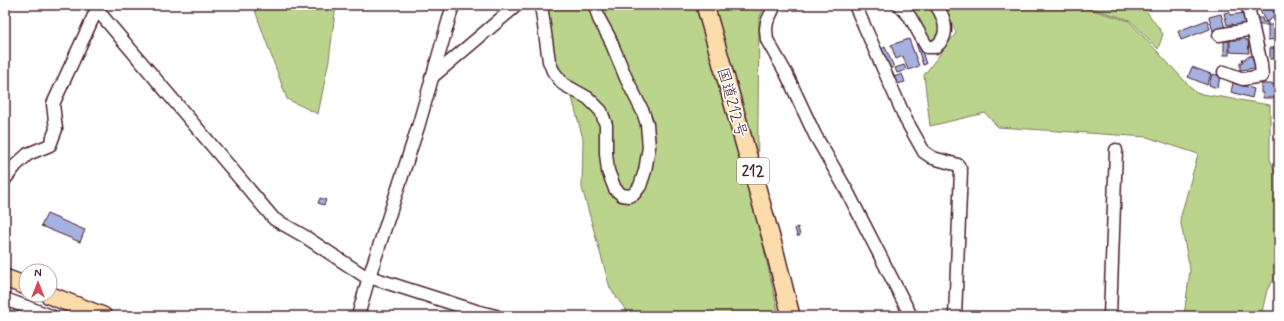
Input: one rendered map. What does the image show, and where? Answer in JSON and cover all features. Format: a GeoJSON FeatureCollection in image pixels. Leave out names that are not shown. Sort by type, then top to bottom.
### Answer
{"type":"FeatureCollection","features":[{"type":"Feature","properties":{"kind":"highway","name":"国道212号"},"geometry":{"type":"LineString","coordinates":[[705,5],[774,248],[791,316]]}},
{"type":"Feature","properties":{"kind":"highway"},"geometry":{"type":"LineString","coordinates":[[5,278],[18,283]]}},
{"type":"Feature","properties":{"kind":"highway"},"geometry":{"type":"LineString","coordinates":[[58,298],[103,316]]}},
{"type":"Feature","properties":{"kind":"street"},"geometry":{"type":"LineString","coordinates":[[358,316],[369,277],[418,127],[431,78],[454,5]]}},
{"type":"Feature","properties":{"kind":"street"},"geometry":{"type":"LineString","coordinates":[[431,78],[517,5]]}},
{"type":"Feature","properties":{"kind":"street"},"geometry":{"type":"LineString","coordinates":[[542,5],[549,61],[553,71],[563,84],[588,98],[601,111],[606,125],[608,170],[615,189],[622,195],[629,196],[634,194],[640,186],[645,171],[649,147],[647,124],[609,37],[599,19],[595,5]]}},
{"type":"Feature","properties":{"kind":"street"},"geometry":{"type":"LineString","coordinates":[[775,5],[767,22],[767,40],[786,73],[816,135],[847,190],[912,316]]}},
{"type":"Feature","properties":{"kind":"street"},"geometry":{"type":"LineString","coordinates":[[855,5],[906,120],[924,152],[933,158],[958,165],[962,171],[955,316]]}},
{"type":"Feature","properties":{"kind":"street"},"geometry":{"type":"LineString","coordinates":[[899,5],[910,17],[927,46],[935,47],[940,44],[945,24],[943,16],[936,5]]}},
{"type":"Feature","properties":{"kind":"street"},"geometry":{"type":"LineString","coordinates":[[1224,72],[1243,79],[1262,76],[1261,64],[1248,6],[1251,5]]}},
{"type":"Feature","properties":{"kind":"street"},"geometry":{"type":"LineString","coordinates":[[5,179],[16,165],[28,154],[50,145],[56,129],[53,104],[95,7],[274,219],[304,236],[363,275],[476,312],[496,316]]}},
{"type":"Feature","properties":{"kind":"street"},"geometry":{"type":"LineString","coordinates":[[1218,35],[1253,29]]}},
{"type":"Feature","properties":{"kind":"street"},"geometry":{"type":"LineString","coordinates":[[1110,316],[1116,150]]}},
{"type":"Feature","properties":{"kind":"street"},"geometry":{"type":"LineString","coordinates":[[5,299],[51,316]]}},
{"type":"Feature","properties":{"kind":"green space"},"geometry":{"type":"Polygon","coordinates":[[[253,5],[336,5],[329,60],[318,114],[287,99],[253,5]]]}},
{"type":"Feature","properties":{"kind":"green space"},"geometry":{"type":"Polygon","coordinates":[[[546,5],[765,5],[759,19],[757,217],[779,316],[630,316],[610,288],[582,188],[583,139],[567,79],[551,55],[546,5]]]}},
{"type":"Feature","properties":{"kind":"green space"},"geometry":{"type":"Polygon","coordinates":[[[908,5],[933,5],[938,12],[940,37],[936,41],[930,40],[908,5]]]}},
{"type":"Feature","properties":{"kind":"green space"},"geometry":{"type":"Polygon","coordinates":[[[945,5],[1075,5],[1129,21],[1196,93],[1270,105],[1270,159],[1279,182],[1279,272],[1267,290],[1261,316],[1184,316],[1190,270],[1180,219],[1198,154],[1147,137],[998,127],[985,113],[930,126],[924,75],[956,33],[945,5]]]}},
{"type":"Feature","properties":{"kind":"green space"},"geometry":{"type":"Polygon","coordinates":[[[1080,5],[1142,5],[1163,34],[1158,49],[1130,20],[1080,5]]]}},
{"type":"Feature","properties":{"kind":"building"},"geometry":{"type":"Polygon","coordinates":[[[1262,5],[1270,5],[1276,16],[1266,22],[1258,7],[1262,5]]]}},
{"type":"Feature","properties":{"kind":"building"},"geometry":{"type":"Polygon","coordinates":[[[1230,12],[1230,15],[1245,13],[1247,27],[1234,29],[1233,24],[1227,25],[1224,13],[1230,12]]]}},
{"type":"Feature","properties":{"kind":"building"},"geometry":{"type":"Polygon","coordinates":[[[1221,14],[1225,28],[1213,31],[1209,17],[1221,14]]]}},
{"type":"Feature","properties":{"kind":"building"},"geometry":{"type":"Polygon","coordinates":[[[1257,18],[1262,18],[1263,22],[1268,22],[1268,25],[1257,25],[1257,18]]]}},
{"type":"Feature","properties":{"kind":"building"},"geometry":{"type":"Polygon","coordinates":[[[1207,20],[1210,29],[1181,40],[1178,31],[1207,20]]]}},
{"type":"Feature","properties":{"kind":"building"},"geometry":{"type":"Polygon","coordinates":[[[1268,25],[1279,25],[1279,39],[1268,40],[1268,25]]]}},
{"type":"Feature","properties":{"kind":"building"},"geometry":{"type":"Polygon","coordinates":[[[917,36],[926,64],[923,65],[914,37],[917,36]]]}},
{"type":"Feature","properties":{"kind":"building"},"geometry":{"type":"Polygon","coordinates":[[[1240,37],[1245,37],[1245,40],[1248,40],[1249,53],[1230,52],[1230,40],[1240,40],[1240,37]]]}},
{"type":"Feature","properties":{"kind":"building"},"geometry":{"type":"Polygon","coordinates":[[[909,39],[919,66],[908,70],[903,56],[896,59],[891,45],[909,39]]]}},
{"type":"Feature","properties":{"kind":"building"},"geometry":{"type":"Polygon","coordinates":[[[1224,41],[1229,41],[1229,55],[1224,55],[1224,41]]]}},
{"type":"Feature","properties":{"kind":"building"},"geometry":{"type":"Polygon","coordinates":[[[885,47],[894,67],[890,69],[881,49],[885,47]]]}},
{"type":"Feature","properties":{"kind":"building"},"geometry":{"type":"Polygon","coordinates":[[[1270,48],[1279,48],[1279,59],[1270,59],[1270,48]]]}},
{"type":"Feature","properties":{"kind":"building"},"geometry":{"type":"Polygon","coordinates":[[[1255,56],[1255,68],[1240,70],[1240,62],[1243,62],[1242,59],[1246,59],[1246,57],[1255,56]]]}},
{"type":"Feature","properties":{"kind":"building"},"geometry":{"type":"Polygon","coordinates":[[[904,65],[906,70],[897,73],[895,68],[904,65]]]}},
{"type":"Feature","properties":{"kind":"building"},"geometry":{"type":"Polygon","coordinates":[[[1192,67],[1211,74],[1207,85],[1188,77],[1192,67]]]}},
{"type":"Feature","properties":{"kind":"building"},"geometry":{"type":"Polygon","coordinates":[[[902,74],[905,82],[897,84],[894,77],[902,74]]]}},
{"type":"Feature","properties":{"kind":"building"},"geometry":{"type":"Polygon","coordinates":[[[1212,74],[1221,76],[1217,88],[1209,85],[1212,74]]]}},
{"type":"Feature","properties":{"kind":"building"},"geometry":{"type":"Polygon","coordinates":[[[1233,83],[1254,89],[1252,98],[1231,92],[1233,83]]]}},
{"type":"Feature","properties":{"kind":"building"},"geometry":{"type":"Polygon","coordinates":[[[1261,84],[1279,84],[1279,98],[1263,98],[1263,93],[1261,93],[1261,84]]]}},
{"type":"Feature","properties":{"kind":"building"},"geometry":{"type":"Polygon","coordinates":[[[320,198],[326,200],[324,205],[318,203],[320,198]]]}},
{"type":"Feature","properties":{"kind":"building"},"geometry":{"type":"Polygon","coordinates":[[[47,214],[85,230],[80,242],[41,226],[47,214]]]}},
{"type":"Feature","properties":{"kind":"building"},"geometry":{"type":"Polygon","coordinates":[[[798,227],[800,236],[797,236],[795,228],[798,227]]]}}]}
